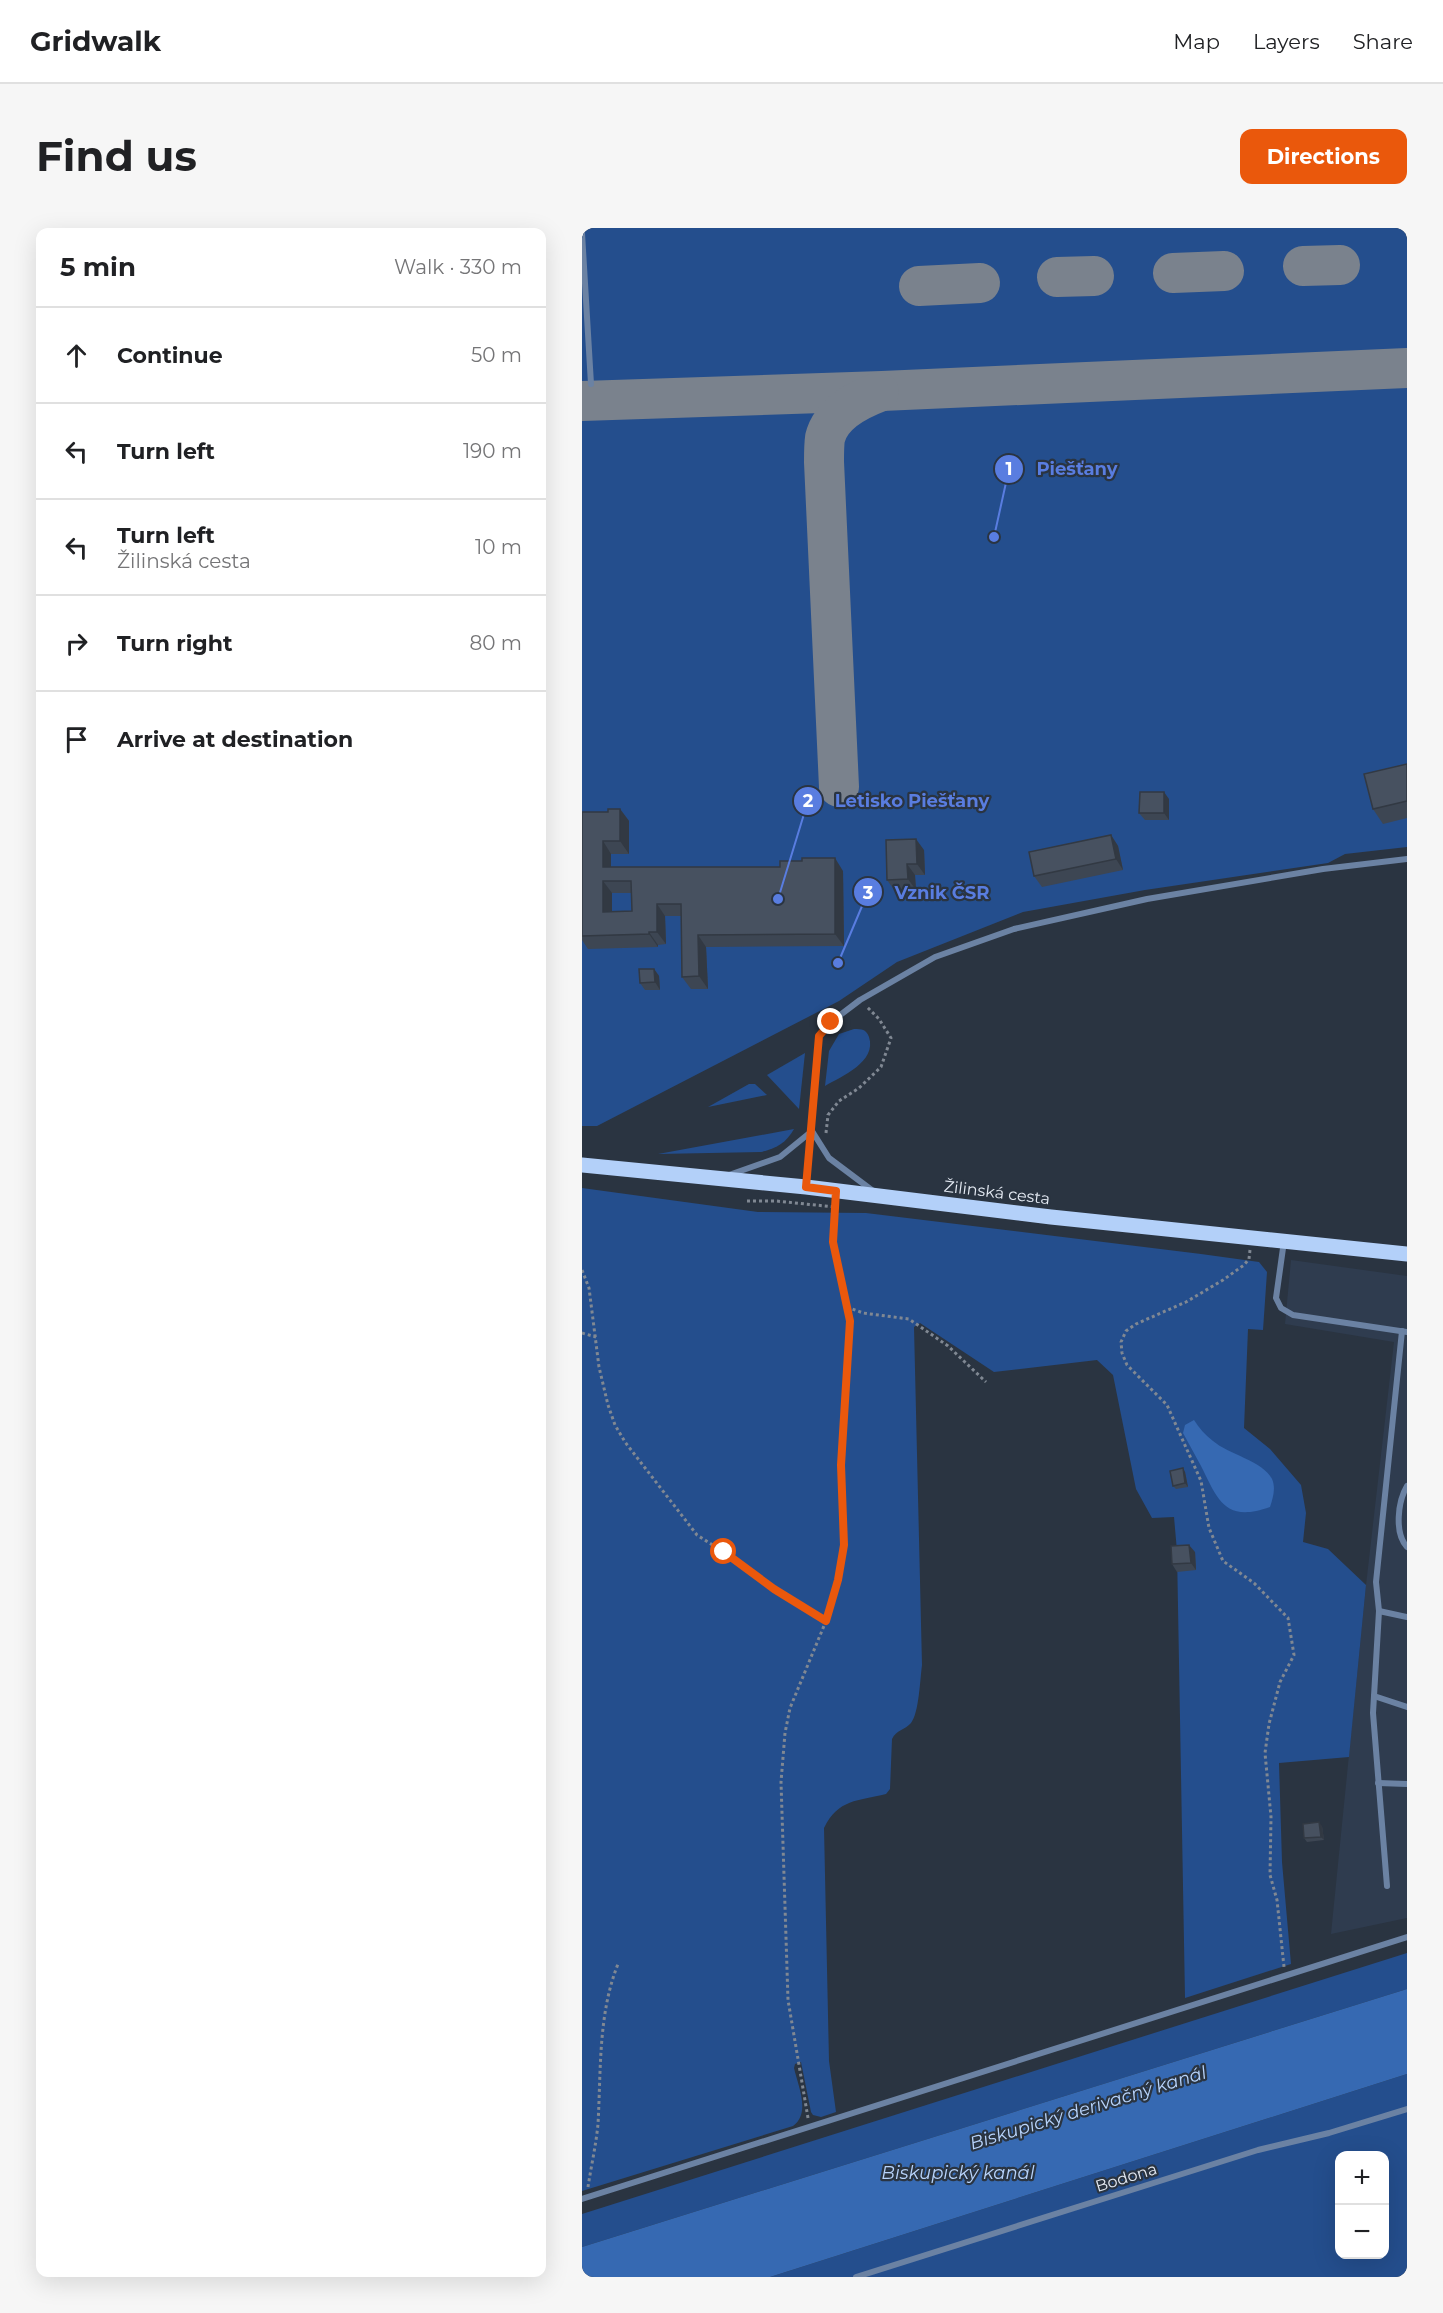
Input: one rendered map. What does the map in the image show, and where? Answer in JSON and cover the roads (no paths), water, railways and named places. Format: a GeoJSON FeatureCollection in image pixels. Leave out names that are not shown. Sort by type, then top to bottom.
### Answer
{"type":"FeatureCollection","features":[{"type":"Feature","properties":{"kind":"main road","name":"Žilinská cesta"},"geometry":{"type":"LineString","coordinates":[[582,1165],[806,1187],[1052,1217],[1407,1254]]}},
{"type":"Feature","properties":{"kind":"lane"},"geometry":{"type":"LineString","coordinates":[[582,233],[591,384]]}},
{"type":"Feature","properties":{"kind":"lane"},"geometry":{"type":"LineString","coordinates":[[806,1187],[819,1036],[831,1022],[860,1000],[935,957],[1014,929],[1147,899],[1323,869],[1407,859]]}},
{"type":"Feature","properties":{"kind":"lane"},"geometry":{"type":"LineString","coordinates":[[720,1179],[780,1157],[812,1131]]}},
{"type":"Feature","properties":{"kind":"lane"},"geometry":{"type":"LineString","coordinates":[[812,1131],[829,1158],[881,1196]]}},
{"type":"Feature","properties":{"kind":"lane"},"geometry":{"type":"LineString","coordinates":[[1284,1241],[1276,1298],[1281,1308],[1293,1315],[1405,1332],[1376,1582],[1379,1611],[1373,1713],[1387,1886]]}},
{"type":"Feature","properties":{"kind":"lane"},"geometry":{"type":"LineString","coordinates":[[1407,1486],[1400,1511],[1399,1530],[1401,1540],[1407,1547]]}},
{"type":"Feature","properties":{"kind":"lane"},"geometry":{"type":"LineString","coordinates":[[1379,1611],[1407,1617]]}},
{"type":"Feature","properties":{"kind":"lane"},"geometry":{"type":"LineString","coordinates":[[1374,1696],[1407,1707]]}},
{"type":"Feature","properties":{"kind":"lane"},"geometry":{"type":"LineString","coordinates":[[1378,1783],[1407,1784]]}},
{"type":"Feature","properties":{"kind":"lane"},"geometry":{"type":"LineString","coordinates":[[584,2199],[810,2125],[1407,1937]]}},
{"type":"Feature","properties":{"kind":"lane","name":"Bodona"},"geometry":{"type":"LineString","coordinates":[[856,2277],[1258,2150],[1338,2131],[1407,2109]]}},
{"type":"Feature","properties":{"kind":"water"},"geometry":{"type":"Polygon","coordinates":[[[1194,1420],[1202,1431],[1219,1446],[1253,1462],[1267,1473],[1274,1486],[1270,1507],[1243,1512],[1233,1510],[1218,1498],[1183,1433],[1185,1425],[1194,1420]]]}},
{"type":"Feature","properties":{"kind":"water","name":"Biskupický kanál"},"geometry":{"type":"Polygon","coordinates":[[[1407,1989],[1407,2074],[770,2277],[582,2277],[582,2247],[1407,1989]]]}},
{"type":"Feature","properties":{"kind":"place","name":"Piešťany"},"geometry":{"type":"Point","coordinates":[994,537]}},
{"type":"Feature","properties":{"kind":"place","name":"Letisko Piešťany"},"geometry":{"type":"Point","coordinates":[778,899]}},
{"type":"Feature","properties":{"kind":"place","name":"Vznik ČSR"},"geometry":{"type":"Point","coordinates":[838,963]}},
{"type":"Feature","properties":{"kind":"water label","name":"Biskupický derivačný kanál"},"geometry":{"type":"Point","coordinates":[1088,2108]}}]}
